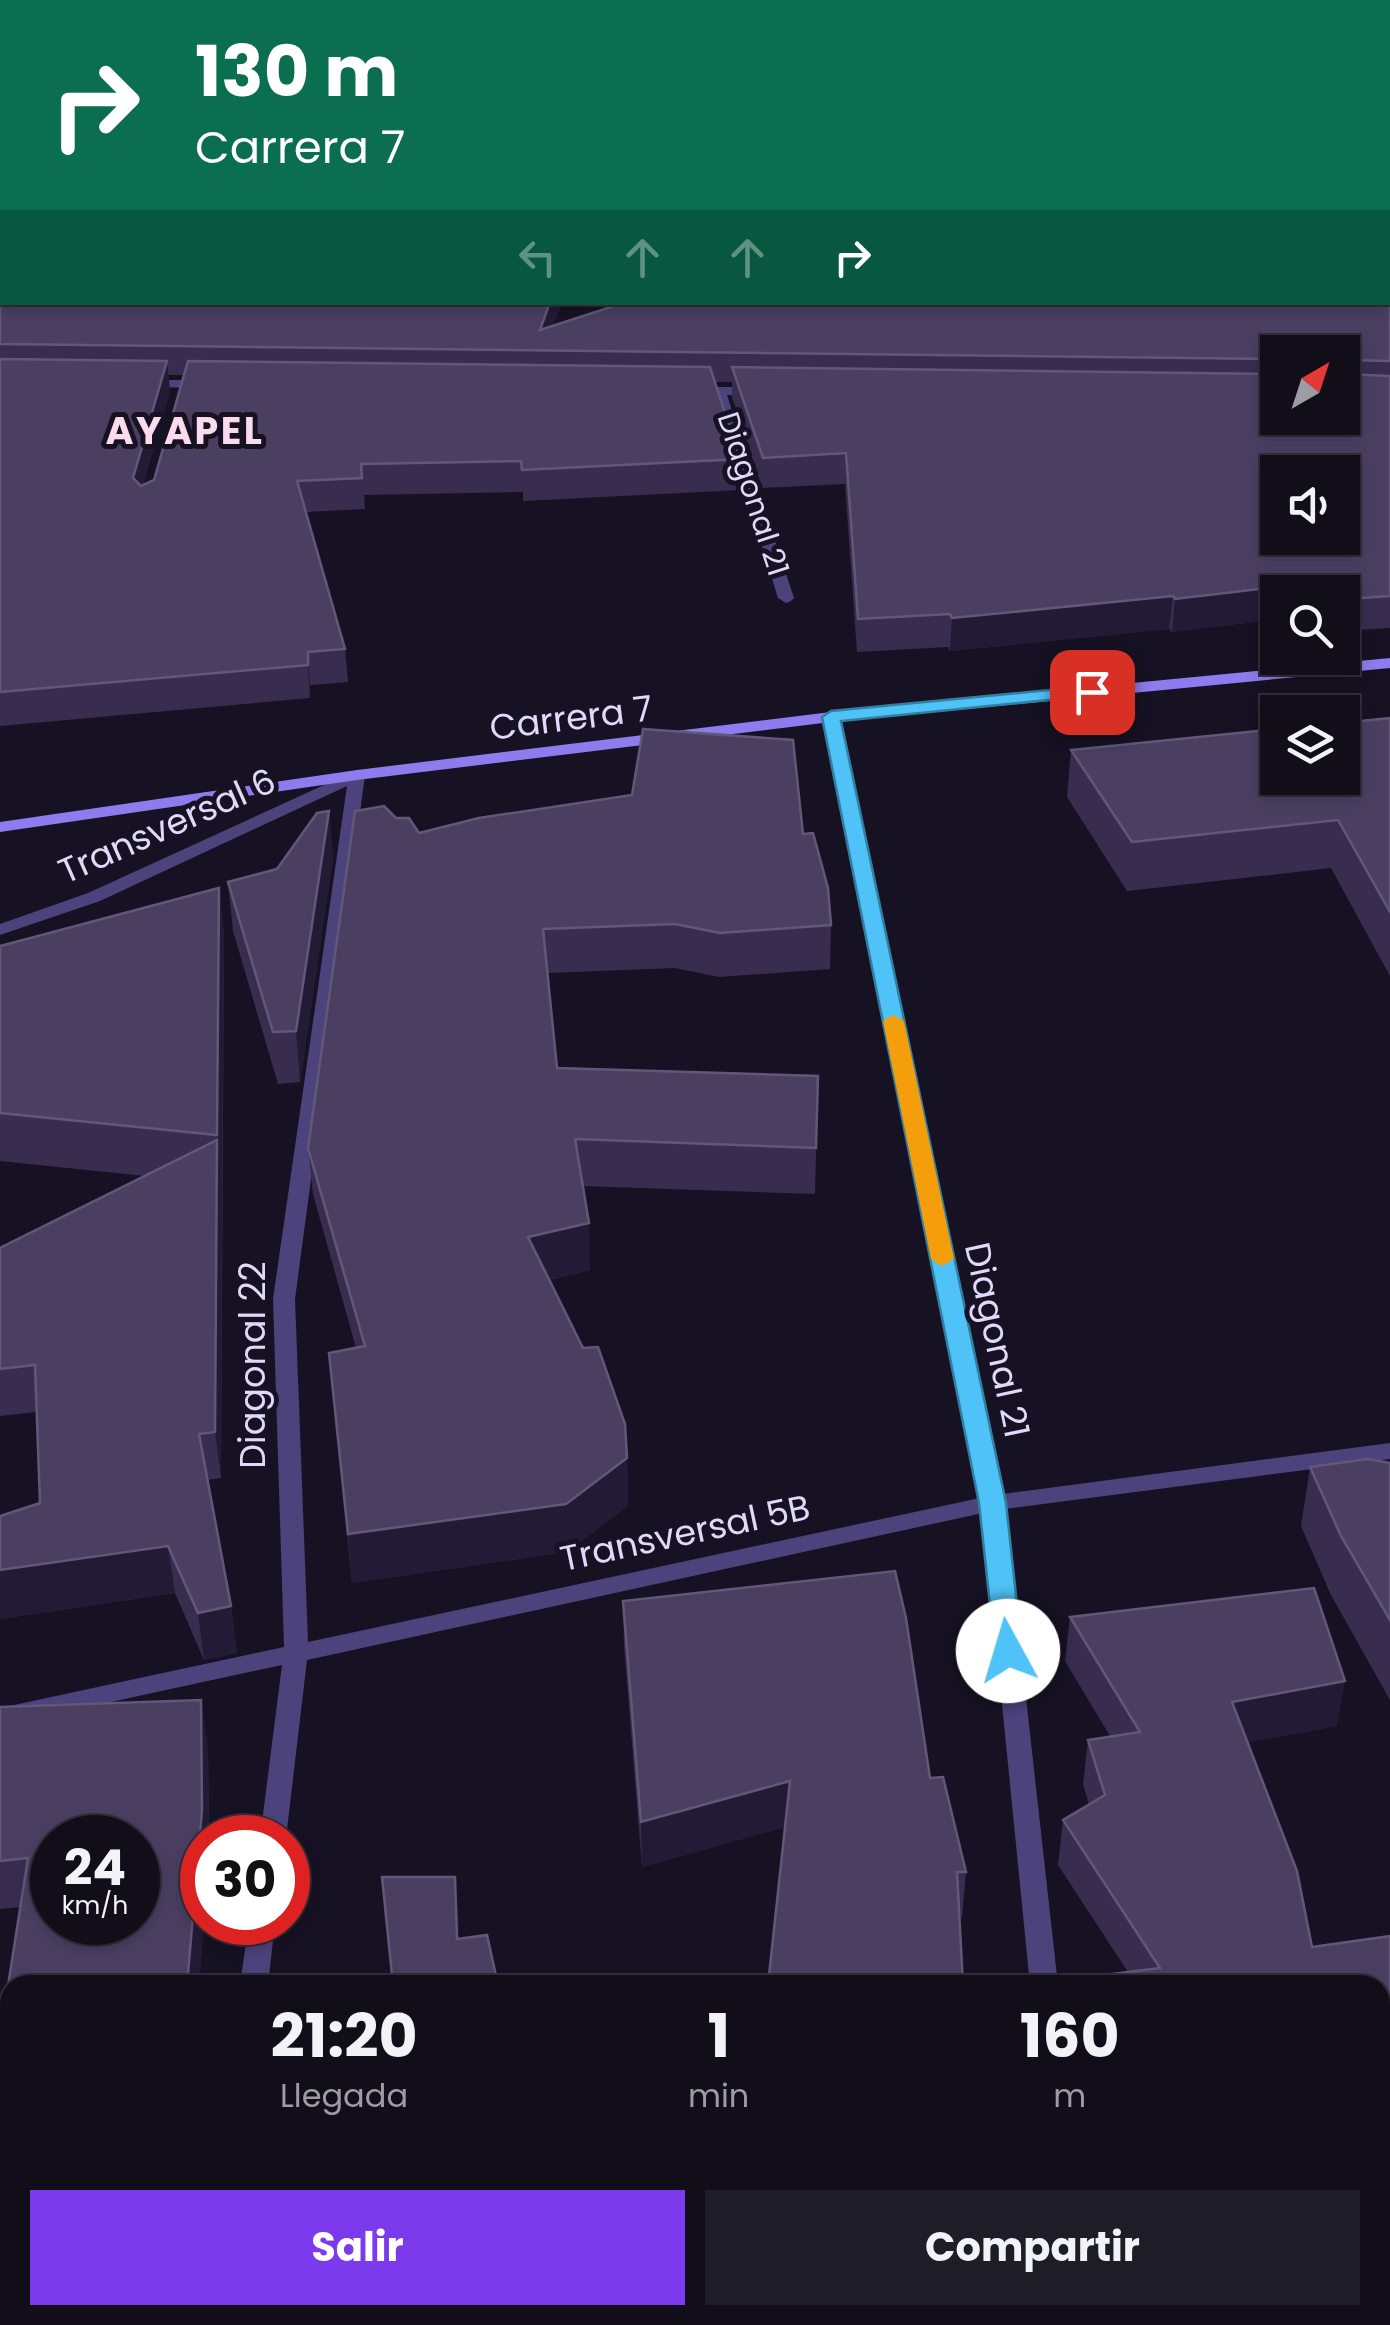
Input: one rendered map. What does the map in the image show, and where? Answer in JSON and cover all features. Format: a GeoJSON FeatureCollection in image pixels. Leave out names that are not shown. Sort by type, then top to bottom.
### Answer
{"type":"FeatureCollection","features":[{"type":"Feature","properties":{"kind":"main road","name":"Carrera 7"},"geometry":{"type":"LineString","coordinates":[[0,827],[357,775],[831,717],[1390,663]]}},
{"type":"Feature","properties":{"kind":"street"},"geometry":{"type":"LineString","coordinates":[[127,383],[222,384]]}},
{"type":"Feature","properties":{"kind":"street"},"geometry":{"type":"LineString","coordinates":[[177,402],[182,384]]}},
{"type":"Feature","properties":{"kind":"street"},"geometry":{"type":"LineString","coordinates":[[679,390],[776,391]]}},
{"type":"Feature","properties":{"kind":"street","name":"Diagonal 21"},"geometry":{"type":"LineString","coordinates":[[719,390],[786,598]]}},
{"type":"Feature","properties":{"kind":"street","name":"Diagonal 21"},"geometry":{"type":"LineString","coordinates":[[831,717],[992,1503],[1043,1975]]}},
{"type":"Feature","properties":{"kind":"street","name":"Transversal 6"},"geometry":{"type":"LineString","coordinates":[[0,930],[94,897],[357,775]]}},
{"type":"Feature","properties":{"kind":"street","name":"Diagonal 22"},"geometry":{"type":"LineString","coordinates":[[276,1815],[296,1653],[284,1298],[357,775]]}},
{"type":"Feature","properties":{"kind":"street","name":"Transversal 5B"},"geometry":{"type":"LineString","coordinates":[[0,1717],[992,1503],[1390,1451]]}},
{"type":"Feature","properties":{"kind":"street"},"geometry":{"type":"LineString","coordinates":[[255,1975],[259,1945]]}},
{"type":"Feature","properties":{"kind":"building"},"geometry":{"type":"Polygon","coordinates":[[[0,305],[549,305],[540,330],[617,305],[1390,305],[1390,361],[1360,360],[1360,335],[1260,335],[1260,359],[0,344],[0,305]]]}},
{"type":"Feature","properties":{"kind":"building"},"geometry":{"type":"Polygon","coordinates":[[[0,359],[167,361],[133,478],[141,486],[154,480],[188,361],[710,367],[740,459],[522,470],[521,461],[361,464],[362,478],[297,481],[345,649],[308,652],[308,665],[0,692],[0,359]]]}},
{"type":"Feature","properties":{"kind":"building"},"geometry":{"type":"Polygon","coordinates":[[[732,367],[1260,374],[1260,435],[1360,435],[1360,375],[1390,376],[1390,596],[1363,598],[1360,575],[1260,575],[1260,589],[1175,599],[1173,596],[952,618],[950,614],[858,619],[846,453],[763,458],[732,367]]]}},
{"type":"Feature","properties":{"kind":"building"},"geometry":{"type":"Polygon","coordinates":[[[1390,718],[1390,912],[1338,820],[1132,842],[1071,750],[1260,731],[1260,795],[1360,795],[1360,721],[1390,718]]]}},
{"type":"Feature","properties":{"kind":"building"},"geometry":{"type":"Polygon","coordinates":[[[643,729],[793,740],[803,834],[813,833],[828,888],[831,925],[720,933],[675,924],[543,929],[557,1068],[818,1076],[816,1148],[575,1139],[589,1223],[528,1237],[583,1348],[598,1347],[625,1424],[627,1458],[566,1504],[348,1534],[329,1353],[365,1346],[308,1148],[355,811],[384,806],[396,818],[409,818],[419,833],[479,818],[632,795],[643,729]]]}},
{"type":"Feature","properties":{"kind":"building"},"geometry":{"type":"Polygon","coordinates":[[[329,811],[296,1031],[273,1032],[228,882],[277,869],[317,813],[329,811]]]}},
{"type":"Feature","properties":{"kind":"building"},"geometry":{"type":"Polygon","coordinates":[[[219,888],[217,1135],[0,1113],[0,946],[219,888]]]}},
{"type":"Feature","properties":{"kind":"building"},"geometry":{"type":"Polygon","coordinates":[[[217,1140],[215,1432],[199,1434],[231,1606],[198,1613],[168,1546],[0,1570],[0,1516],[40,1503],[35,1365],[0,1369],[0,1248],[217,1140]]]}},
{"type":"Feature","properties":{"kind":"building"},"geometry":{"type":"Polygon","coordinates":[[[1368,1459],[1390,1463],[1390,1620],[1341,1536],[1310,1467],[1368,1459]]]}},
{"type":"Feature","properties":{"kind":"building"},"geometry":{"type":"Polygon","coordinates":[[[895,1571],[906,1618],[930,1778],[943,1777],[966,1872],[957,1872],[962,1975],[769,1975],[790,1781],[641,1822],[623,1601],[895,1571]]]}},
{"type":"Feature","properties":{"kind":"building"},"geometry":{"type":"Polygon","coordinates":[[[1314,1588],[1345,1681],[1232,1702],[1297,1871],[1312,1947],[1390,1936],[1390,1975],[1112,1975],[1160,1968],[1063,1820],[1105,1795],[1088,1740],[1140,1732],[1070,1617],[1314,1588]]]}},
{"type":"Feature","properties":{"kind":"building"},"geometry":{"type":"Polygon","coordinates":[[[201,1700],[202,1815],[180,1815],[180,1945],[190,1945],[188,1975],[10,1975],[28,1858],[0,1861],[0,1707],[201,1700]]]}},
{"type":"Feature","properties":{"kind":"building"},"geometry":{"type":"Polygon","coordinates":[[[382,1877],[455,1877],[457,1939],[487,1935],[496,1975],[392,1975],[382,1877]]]}},
{"type":"Feature","properties":{"kind":"slow traffic"},"geometry":{"type":"LineString","coordinates":[[893,1021],[942,1259]]}},
{"type":"Feature","properties":{"kind":"district","name":"AYAPEL"},"geometry":{"type":"Point","coordinates":[185,431]}},
{"type":"Feature","properties":{"kind":"route"},"geometry":{"type":"LineString","coordinates":[[1008,1651],[992,1503],[831,717],[1092,692]]}}]}
